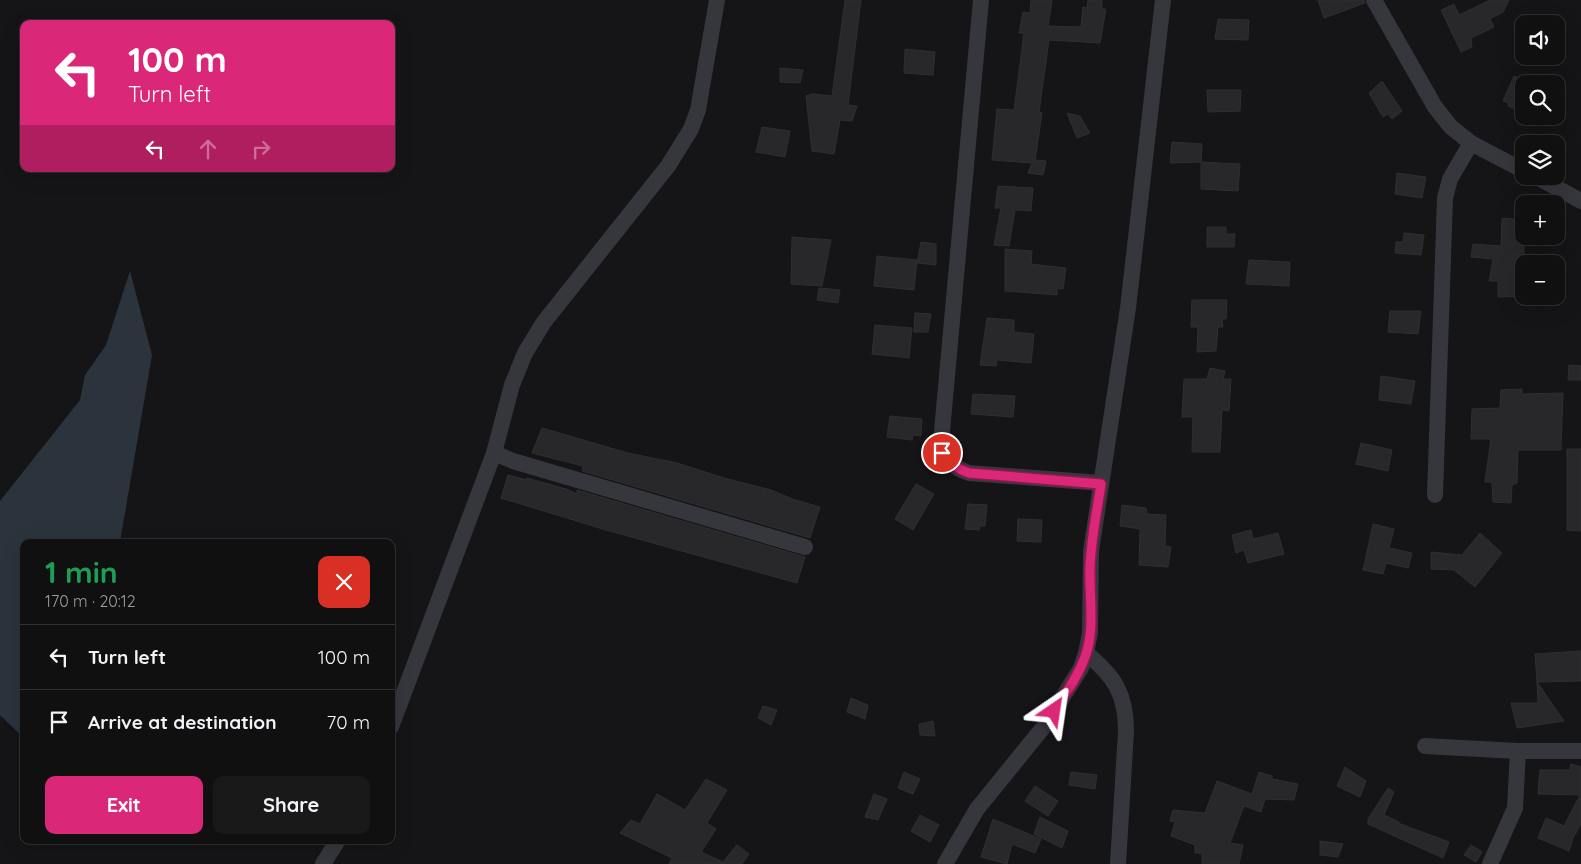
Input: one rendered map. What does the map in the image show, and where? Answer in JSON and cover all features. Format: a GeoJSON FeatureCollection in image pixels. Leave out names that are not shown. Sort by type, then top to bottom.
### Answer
{"type":"FeatureCollection","features":[{"type":"Feature","properties":{"kind":"street"},"geometry":{"type":"LineString","coordinates":[[395,716],[494,453],[512,385],[526,354],[544,322],[668,166],[691,129],[698,110],[717,0]]}},
{"type":"Feature","properties":{"kind":"street"},"geometry":{"type":"LineString","coordinates":[[981,0],[941,442],[942,453],[958,469],[969,473],[1101,484]]}},
{"type":"Feature","properties":{"kind":"street"},"geometry":{"type":"LineString","coordinates":[[945,864],[977,809],[1046,724],[1081,668],[1086,653],[1090,633],[1091,551],[1128,308],[1163,0]]}},
{"type":"Feature","properties":{"kind":"street"},"geometry":{"type":"LineString","coordinates":[[1374,0],[1435,108],[1451,127],[1470,143],[1515,166]]}},
{"type":"Feature","properties":{"kind":"street"},"geometry":{"type":"LineString","coordinates":[[1435,495],[1445,198],[1450,179],[1470,143]]}},
{"type":"Feature","properties":{"kind":"street"},"geometry":{"type":"LineString","coordinates":[[1552,185],[1581,201]]}},
{"type":"Feature","properties":{"kind":"street"},"geometry":{"type":"LineString","coordinates":[[494,453],[513,461],[805,547]]}},
{"type":"Feature","properties":{"kind":"street"},"geometry":{"type":"LineString","coordinates":[[1086,653],[1114,679],[1122,696],[1126,712],[1118,864]]}},
{"type":"Feature","properties":{"kind":"street"},"geometry":{"type":"LineString","coordinates":[[1425,746],[1518,751],[1581,751]]}},
{"type":"Feature","properties":{"kind":"street"},"geometry":{"type":"LineString","coordinates":[[1490,864],[1515,808],[1518,751]]}},
{"type":"Feature","properties":{"kind":"street"},"geometry":{"type":"LineString","coordinates":[[323,864],[336,844]]}},
{"type":"Feature","properties":{"kind":"shaded area"},"geometry":{"type":"Polygon","coordinates":[[[130,271],[152,355],[121,539],[20,539],[20,734],[0,715],[0,501],[80,400],[85,375],[106,345],[130,271]]]}},
{"type":"Feature","properties":{"kind":"building"},"geometry":{"type":"Polygon","coordinates":[[[845,0],[861,0],[848,105],[857,106],[852,121],[840,120],[834,154],[812,151],[806,96],[812,94],[832,96],[845,0]]]}},
{"type":"Feature","properties":{"kind":"building"},"geometry":{"type":"Polygon","coordinates":[[[1031,0],[1052,0],[1048,26],[1081,27],[1083,7],[1087,8],[1088,0],[1102,0],[1102,9],[1106,9],[1100,43],[1049,40],[1039,112],[1042,113],[1035,160],[1046,161],[1043,175],[1028,173],[1032,163],[992,160],[997,109],[1014,110],[1024,33],[1019,33],[1023,12],[1030,13],[1031,0]]]}},
{"type":"Feature","properties":{"kind":"building"},"geometry":{"type":"Polygon","coordinates":[[[1318,0],[1364,0],[1365,3],[1324,18],[1318,0]]]}},
{"type":"Feature","properties":{"kind":"building"},"geometry":{"type":"Polygon","coordinates":[[[1490,0],[1509,0],[1503,12],[1490,19],[1494,27],[1471,38],[1472,47],[1461,52],[1441,10],[1454,4],[1459,15],[1490,0]]]}},
{"type":"Feature","properties":{"kind":"building"},"geometry":{"type":"Polygon","coordinates":[[[1218,19],[1249,20],[1248,40],[1215,39],[1218,19]]]}},
{"type":"Feature","properties":{"kind":"building"},"geometry":{"type":"Polygon","coordinates":[[[905,49],[935,52],[933,75],[904,73],[905,49]]]}},
{"type":"Feature","properties":{"kind":"building"},"geometry":{"type":"Polygon","coordinates":[[[780,68],[803,70],[800,83],[780,82],[780,68]]]}},
{"type":"Feature","properties":{"kind":"building"},"geometry":{"type":"Polygon","coordinates":[[[1515,76],[1515,109],[1508,106],[1509,103],[1503,101],[1515,76]]]}},
{"type":"Feature","properties":{"kind":"building"},"geometry":{"type":"Polygon","coordinates":[[[1382,81],[1402,111],[1392,119],[1388,114],[1383,117],[1369,93],[1382,81]]]}},
{"type":"Feature","properties":{"kind":"building"},"geometry":{"type":"Polygon","coordinates":[[[1207,90],[1241,90],[1240,111],[1208,112],[1207,90]]]}},
{"type":"Feature","properties":{"kind":"building"},"geometry":{"type":"Polygon","coordinates":[[[1067,113],[1080,116],[1090,133],[1077,138],[1067,113]]]}},
{"type":"Feature","properties":{"kind":"building"},"geometry":{"type":"Polygon","coordinates":[[[762,127],[790,131],[785,157],[756,152],[762,127]]]}},
{"type":"Feature","properties":{"kind":"building"},"geometry":{"type":"Polygon","coordinates":[[[1172,142],[1202,144],[1201,162],[1170,163],[1172,142]]]}},
{"type":"Feature","properties":{"kind":"building"},"geometry":{"type":"Polygon","coordinates":[[[1201,162],[1240,164],[1238,191],[1201,189],[1201,162]]]}},
{"type":"Feature","properties":{"kind":"building"},"geometry":{"type":"Polygon","coordinates":[[[1397,173],[1426,177],[1422,198],[1395,194],[1397,173]]]}},
{"type":"Feature","properties":{"kind":"building"},"geometry":{"type":"Polygon","coordinates":[[[998,186],[1033,188],[1031,211],[1015,210],[1009,246],[994,245],[1001,208],[995,208],[998,186]]]}},
{"type":"Feature","properties":{"kind":"building"},"geometry":{"type":"Polygon","coordinates":[[[1502,218],[1515,219],[1515,245],[1524,245],[1524,255],[1515,255],[1515,296],[1498,297],[1498,281],[1489,281],[1493,259],[1471,257],[1473,244],[1501,246],[1502,218]]]}},
{"type":"Feature","properties":{"kind":"building"},"geometry":{"type":"Polygon","coordinates":[[[1207,227],[1226,227],[1226,234],[1235,234],[1234,247],[1207,247],[1207,227]]]}},
{"type":"Feature","properties":{"kind":"building"},"geometry":{"type":"Polygon","coordinates":[[[1404,233],[1424,235],[1421,255],[1395,253],[1396,242],[1403,242],[1404,233]]]}},
{"type":"Feature","properties":{"kind":"building"},"geometry":{"type":"Polygon","coordinates":[[[792,237],[831,240],[822,286],[791,284],[792,237]]]}},
{"type":"Feature","properties":{"kind":"building"},"geometry":{"type":"Polygon","coordinates":[[[921,242],[936,244],[936,265],[917,263],[921,242]]]}},
{"type":"Feature","properties":{"kind":"building"},"geometry":{"type":"Polygon","coordinates":[[[1005,249],[1032,251],[1031,264],[1066,268],[1063,289],[1057,288],[1057,295],[1005,291],[1005,249]]]}},
{"type":"Feature","properties":{"kind":"building"},"geometry":{"type":"Polygon","coordinates":[[[877,256],[917,260],[914,290],[874,286],[877,256]]]}},
{"type":"Feature","properties":{"kind":"building"},"geometry":{"type":"Polygon","coordinates":[[[1249,260],[1290,262],[1289,286],[1246,284],[1249,260]]]}},
{"type":"Feature","properties":{"kind":"building"},"geometry":{"type":"Polygon","coordinates":[[[819,288],[840,290],[838,303],[817,300],[819,288]]]}},
{"type":"Feature","properties":{"kind":"building"},"geometry":{"type":"Polygon","coordinates":[[[1192,300],[1227,300],[1226,319],[1222,319],[1223,327],[1218,327],[1216,351],[1197,352],[1198,327],[1191,327],[1192,300]]]}},
{"type":"Feature","properties":{"kind":"building"},"geometry":{"type":"Polygon","coordinates":[[[1390,311],[1421,311],[1418,334],[1388,332],[1390,311]]]}},
{"type":"Feature","properties":{"kind":"building"},"geometry":{"type":"Polygon","coordinates":[[[915,313],[931,314],[928,332],[914,332],[915,313]]]}},
{"type":"Feature","properties":{"kind":"building"},"geometry":{"type":"Polygon","coordinates":[[[987,318],[1014,320],[1014,332],[1034,334],[1031,363],[997,360],[996,366],[980,365],[987,318]]]}},
{"type":"Feature","properties":{"kind":"building"},"geometry":{"type":"Polygon","coordinates":[[[875,325],[912,328],[909,358],[872,354],[875,325]]]}},
{"type":"Feature","properties":{"kind":"building"},"geometry":{"type":"Polygon","coordinates":[[[1569,365],[1581,366],[1581,380],[1568,380],[1569,365]]]}},
{"type":"Feature","properties":{"kind":"building"},"geometry":{"type":"Polygon","coordinates":[[[1210,368],[1225,371],[1223,379],[1231,379],[1229,411],[1222,410],[1220,452],[1192,452],[1193,417],[1182,417],[1184,379],[1207,379],[1210,368]]]}},
{"type":"Feature","properties":{"kind":"building"},"geometry":{"type":"Polygon","coordinates":[[[1381,376],[1415,381],[1411,404],[1379,400],[1381,376]]]}},
{"type":"Feature","properties":{"kind":"building"},"geometry":{"type":"Polygon","coordinates":[[[1522,389],[1522,394],[1563,393],[1561,450],[1518,450],[1517,483],[1512,485],[1511,503],[1493,502],[1492,482],[1485,482],[1491,439],[1471,439],[1472,409],[1500,408],[1501,390],[1522,389]]]}},
{"type":"Feature","properties":{"kind":"building"},"geometry":{"type":"Polygon","coordinates":[[[973,394],[1015,396],[1013,417],[971,414],[973,394]]]}},
{"type":"Feature","properties":{"kind":"building"},"geometry":{"type":"Polygon","coordinates":[[[890,416],[922,419],[921,436],[913,435],[912,440],[887,437],[890,416]]]}},
{"type":"Feature","properties":{"kind":"building"},"geometry":{"type":"Polygon","coordinates":[[[542,428],[628,453],[677,463],[771,490],[795,500],[820,507],[810,538],[582,471],[583,466],[532,453],[542,428]]]}},
{"type":"Feature","properties":{"kind":"building"},"geometry":{"type":"Polygon","coordinates":[[[1361,443],[1392,450],[1388,471],[1356,464],[1361,443]]]}},
{"type":"Feature","properties":{"kind":"building"},"geometry":{"type":"Polygon","coordinates":[[[1567,449],[1581,449],[1581,531],[1567,530],[1567,449]]]}},
{"type":"Feature","properties":{"kind":"building"},"geometry":{"type":"Polygon","coordinates":[[[508,475],[527,480],[527,478],[577,494],[577,490],[805,557],[797,583],[606,530],[501,498],[508,475]]]}},
{"type":"Feature","properties":{"kind":"building"},"geometry":{"type":"Polygon","coordinates":[[[916,484],[934,494],[913,530],[895,519],[916,484]]]}},
{"type":"Feature","properties":{"kind":"building"},"geometry":{"type":"Polygon","coordinates":[[[968,504],[987,505],[985,526],[980,526],[979,530],[965,529],[968,504]]]}},
{"type":"Feature","properties":{"kind":"building"},"geometry":{"type":"Polygon","coordinates":[[[1122,505],[1146,508],[1147,514],[1166,515],[1165,546],[1171,547],[1168,567],[1139,565],[1140,529],[1120,526],[1122,505]]]}},
{"type":"Feature","properties":{"kind":"building"},"geometry":{"type":"Polygon","coordinates":[[[1018,519],[1042,520],[1041,542],[1017,541],[1018,519]]]}},
{"type":"Feature","properties":{"kind":"building"},"geometry":{"type":"Polygon","coordinates":[[[1373,524],[1394,529],[1389,548],[1412,553],[1408,568],[1386,563],[1383,574],[1363,570],[1373,524]]]}},
{"type":"Feature","properties":{"kind":"building"},"geometry":{"type":"Polygon","coordinates":[[[1251,530],[1253,539],[1278,533],[1284,554],[1248,563],[1244,550],[1236,553],[1232,535],[1251,530]]]}},
{"type":"Feature","properties":{"kind":"building"},"geometry":{"type":"Polygon","coordinates":[[[1480,533],[1502,553],[1475,587],[1454,570],[1431,569],[1431,552],[1462,555],[1480,533]]]}},
{"type":"Feature","properties":{"kind":"building"},"geometry":{"type":"Polygon","coordinates":[[[1581,651],[1581,681],[1537,682],[1535,654],[1581,651]]]}},
{"type":"Feature","properties":{"kind":"building"},"geometry":{"type":"Polygon","coordinates":[[[1537,682],[1564,721],[1517,728],[1511,703],[1538,703],[1537,682]]]}},
{"type":"Feature","properties":{"kind":"building"},"geometry":{"type":"Polygon","coordinates":[[[851,698],[868,705],[865,719],[847,712],[851,698]]]}},
{"type":"Feature","properties":{"kind":"building"},"geometry":{"type":"Polygon","coordinates":[[[763,706],[777,710],[771,725],[758,718],[763,706]]]}},
{"type":"Feature","properties":{"kind":"building"},"geometry":{"type":"Polygon","coordinates":[[[933,721],[935,736],[920,735],[919,724],[933,721]]]}},
{"type":"Feature","properties":{"kind":"building"},"geometry":{"type":"Polygon","coordinates":[[[1571,764],[1581,767],[1581,824],[1573,838],[1569,851],[1538,838],[1546,818],[1564,826],[1580,795],[1538,794],[1540,770],[1570,770],[1571,764]]]}},
{"type":"Feature","properties":{"kind":"building"},"geometry":{"type":"Polygon","coordinates":[[[1345,767],[1366,781],[1360,797],[1337,786],[1345,767]]]}},
{"type":"Feature","properties":{"kind":"building"},"geometry":{"type":"Polygon","coordinates":[[[904,772],[920,779],[913,794],[898,788],[904,772]]]}},
{"type":"Feature","properties":{"kind":"building"},"geometry":{"type":"Polygon","coordinates":[[[1071,772],[1097,775],[1095,789],[1069,785],[1071,772]]]}},
{"type":"Feature","properties":{"kind":"building"},"geometry":{"type":"Polygon","coordinates":[[[1259,772],[1272,776],[1272,779],[1298,784],[1294,800],[1265,799],[1261,812],[1244,806],[1230,843],[1243,845],[1239,864],[1202,864],[1202,853],[1195,853],[1195,845],[1171,836],[1175,822],[1170,821],[1173,810],[1205,813],[1217,781],[1252,794],[1259,772]]]}},
{"type":"Feature","properties":{"kind":"building"},"geometry":{"type":"Polygon","coordinates":[[[706,779],[727,790],[707,823],[716,829],[701,852],[723,862],[737,845],[749,854],[742,864],[669,864],[672,858],[620,833],[631,820],[640,824],[657,794],[685,810],[706,779]]]}},
{"type":"Feature","properties":{"kind":"building"},"geometry":{"type":"Polygon","coordinates":[[[1035,786],[1058,801],[1048,816],[1025,801],[1035,786]]]}},
{"type":"Feature","properties":{"kind":"building"},"geometry":{"type":"Polygon","coordinates":[[[1388,788],[1394,792],[1384,815],[1398,823],[1449,842],[1443,858],[1368,824],[1368,819],[1388,788]]]}},
{"type":"Feature","properties":{"kind":"building"},"geometry":{"type":"Polygon","coordinates":[[[874,794],[887,799],[878,820],[865,817],[874,794]]]}},
{"type":"Feature","properties":{"kind":"building"},"geometry":{"type":"Polygon","coordinates":[[[920,815],[939,825],[930,842],[911,831],[920,815]]]}},
{"type":"Feature","properties":{"kind":"building"},"geometry":{"type":"Polygon","coordinates":[[[1040,817],[1068,831],[1062,848],[1034,834],[1040,817]]]}},
{"type":"Feature","properties":{"kind":"building"},"geometry":{"type":"Polygon","coordinates":[[[993,819],[1041,839],[1035,853],[1012,844],[1007,864],[981,857],[993,819]]]}},
{"type":"Feature","properties":{"kind":"building"},"geometry":{"type":"Polygon","coordinates":[[[1320,841],[1343,844],[1338,857],[1320,855],[1320,841]]]}},
{"type":"Feature","properties":{"kind":"building"},"geometry":{"type":"Polygon","coordinates":[[[1471,845],[1482,852],[1476,862],[1464,855],[1471,845]]]}},
{"type":"Feature","properties":{"kind":"route"},"geometry":{"type":"LineString","coordinates":[[942,453],[958,469],[969,473],[1101,484],[1091,551],[1090,633],[1086,653],[1081,668],[1054,711]]}}]}
